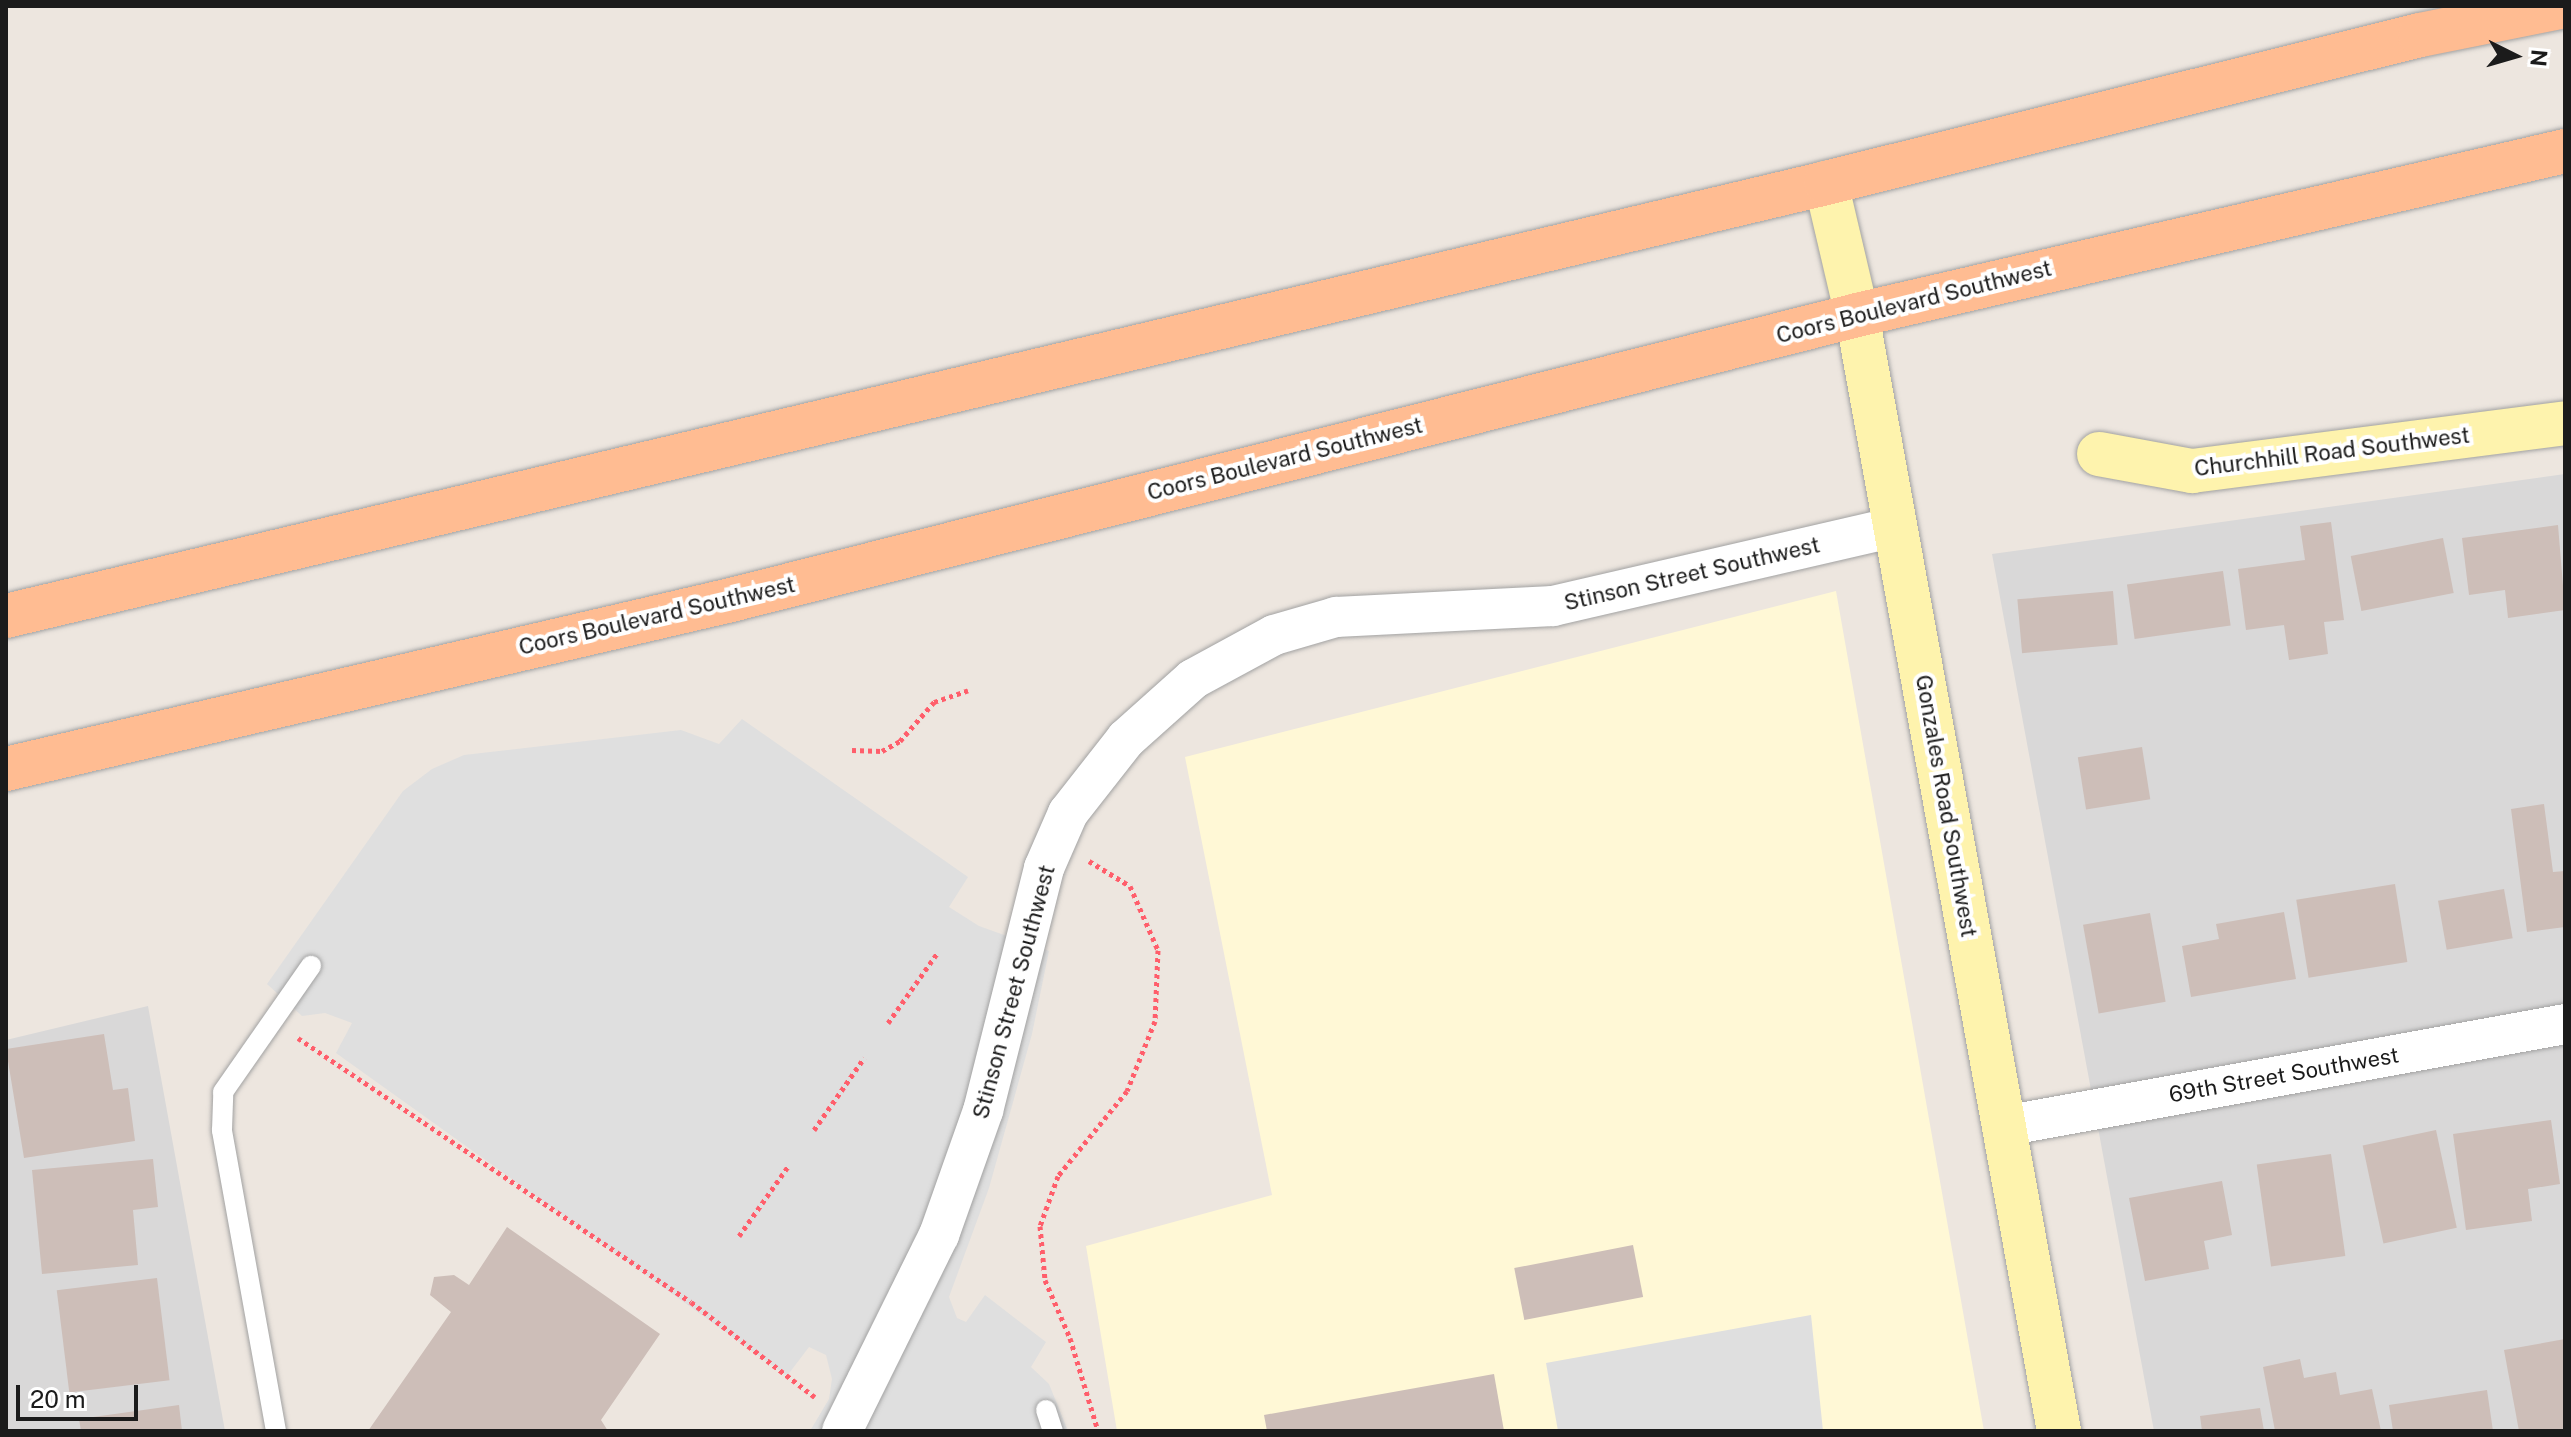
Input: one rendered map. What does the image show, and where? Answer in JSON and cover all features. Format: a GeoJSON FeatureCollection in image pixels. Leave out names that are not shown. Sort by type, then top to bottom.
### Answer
{"type":"FeatureCollection","features":[{"type":"Feature","properties":{"kind":"main road"},"geometry":{"type":"LineString","coordinates":[[6,616],[1826,183],[2420,35],[2565,6]]}},
{"type":"Feature","properties":{"kind":"main road","name":"Coors Boulevard Southwest"},"geometry":{"type":"LineString","coordinates":[[6,769],[727,601],[1857,315],[2565,151]]}},
{"type":"Feature","properties":{"kind":"street","name":"Gonzales Road Southwest"},"geometry":{"type":"LineString","coordinates":[[1826,183],[1857,315],[2059,1431]]}},
{"type":"Feature","properties":{"kind":"street","name":"Churchhill Road Southwest"},"geometry":{"type":"LineString","coordinates":[[2099,454],[2192,471],[2565,423]]}},
{"type":"Feature","properties":{"kind":"street","name":"Stinson Street Southwest"},"geometry":{"type":"LineString","coordinates":[[827,1420],[944,1221],[983,1111],[1044,868],[1068,813],[1126,739],[1193,679],[1274,635],[1336,617],[1553,606],[1895,527]]}},
{"type":"Feature","properties":{"kind":"street"},"geometry":{"type":"LineString","coordinates":[[6,597],[188,572]]}},
{"type":"Feature","properties":{"kind":"street","name":"69th Street Southwest"},"geometry":{"type":"LineString","coordinates":[[2004,1126],[2565,1024]]}},
{"type":"Feature","properties":{"kind":"lane"},"geometry":{"type":"LineString","coordinates":[[276,1431],[222,1130],[223,1092],[311,966]]}},
{"type":"Feature","properties":{"kind":"lane"},"geometry":{"type":"LineString","coordinates":[[1046,1410],[1053,1431]]}},
{"type":"Feature","properties":{"kind":"path"},"geometry":{"type":"LineString","coordinates":[[852,750],[882,751],[900,741],[934,702],[968,690]]}},
{"type":"Feature","properties":{"kind":"path"},"geometry":{"type":"LineString","coordinates":[[1081,856],[1130,886],[1158,950],[1155,1021],[1127,1091],[1058,1176],[1040,1226],[1045,1280],[1070,1338],[1098,1431]]}},
{"type":"Feature","properties":{"kind":"path"},"geometry":{"type":"LineString","coordinates":[[888,1023],[938,952]]}},
{"type":"Feature","properties":{"kind":"path"},"geometry":{"type":"LineString","coordinates":[[287,1030],[691,1302],[818,1399],[827,1420]]}},
{"type":"Feature","properties":{"kind":"path"},"geometry":{"type":"LineString","coordinates":[[814,1130],[864,1058]]}},
{"type":"Feature","properties":{"kind":"path"},"geometry":{"type":"LineString","coordinates":[[739,1236],[789,1165]]}},
{"type":"Feature","properties":{"kind":"shaded area"},"geometry":{"type":"Polygon","coordinates":[[[2565,474],[2565,1431],[2154,1431],[1992,554],[2565,474]]]}},
{"type":"Feature","properties":{"kind":"shaded area"},"geometry":{"type":"Polygon","coordinates":[[[1836,591],[1984,1431],[1117,1431],[1086,1246],[1272,1195],[1185,757],[1836,591]]]}},
{"type":"Feature","properties":{"kind":"shaded area"},"geometry":{"type":"Polygon","coordinates":[[[742,719],[968,877],[949,907],[979,926],[1049,951],[1032,1034],[989,1188],[949,1297],[957,1318],[966,1322],[985,1295],[1046,1342],[1031,1367],[1049,1384],[1068,1431],[810,1431],[829,1399],[832,1379],[826,1355],[809,1347],[787,1376],[336,1053],[352,1023],[325,1013],[302,1016],[267,984],[403,791],[432,769],[464,755],[681,730],[719,744],[742,719]]]}},
{"type":"Feature","properties":{"kind":"shaded area"},"geometry":{"type":"Polygon","coordinates":[[[148,1006],[225,1431],[6,1431],[6,1040],[148,1006]]]}},
{"type":"Feature","properties":{"kind":"shaded area"},"geometry":{"type":"Polygon","coordinates":[[[1811,1315],[1823,1431],[1558,1431],[1546,1363],[1811,1315]]]}},
{"type":"Feature","properties":{"kind":"building"},"geometry":{"type":"Polygon","coordinates":[[[2331,522],[2344,620],[2324,622],[2328,654],[2289,660],[2284,625],[2246,630],[2238,569],[2305,560],[2300,526],[2331,522]]]}},
{"type":"Feature","properties":{"kind":"building"},"geometry":{"type":"Polygon","coordinates":[[[2558,525],[2565,610],[2508,618],[2505,590],[2469,595],[2462,538],[2558,525]]]}},
{"type":"Feature","properties":{"kind":"building"},"geometry":{"type":"Polygon","coordinates":[[[2443,538],[2454,593],[2361,611],[2351,556],[2443,538]]]}},
{"type":"Feature","properties":{"kind":"building"},"geometry":{"type":"Polygon","coordinates":[[[2223,571],[2231,625],[2135,639],[2127,584],[2223,571]]]}},
{"type":"Feature","properties":{"kind":"building"},"geometry":{"type":"Polygon","coordinates":[[[2113,591],[2118,645],[2022,653],[2017,599],[2113,591]]]}},
{"type":"Feature","properties":{"kind":"building"},"geometry":{"type":"Polygon","coordinates":[[[2142,747],[2150,799],[2086,810],[2078,757],[2142,747]]]}},
{"type":"Feature","properties":{"kind":"building"},"geometry":{"type":"Polygon","coordinates":[[[2544,804],[2553,872],[2565,871],[2565,927],[2527,932],[2511,809],[2544,804]]]}},
{"type":"Feature","properties":{"kind":"building"},"geometry":{"type":"Polygon","coordinates":[[[2395,884],[2407,962],[2309,978],[2296,900],[2395,884]]]}},
{"type":"Feature","properties":{"kind":"building"},"geometry":{"type":"Polygon","coordinates":[[[2504,889],[2513,938],[2447,950],[2438,901],[2504,889]]]}},
{"type":"Feature","properties":{"kind":"building"},"geometry":{"type":"Polygon","coordinates":[[[2284,912],[2296,979],[2191,997],[2182,946],[2219,939],[2216,924],[2284,912]]]}},
{"type":"Feature","properties":{"kind":"building"},"geometry":{"type":"Polygon","coordinates":[[[2150,913],[2166,1002],[2099,1013],[2083,925],[2150,913]]]}},
{"type":"Feature","properties":{"kind":"building"},"geometry":{"type":"Polygon","coordinates":[[[104,1034],[113,1090],[128,1088],[135,1141],[24,1158],[6,1049],[104,1034]]]}},
{"type":"Feature","properties":{"kind":"building"},"geometry":{"type":"Polygon","coordinates":[[[2551,1120],[2560,1184],[2528,1189],[2532,1221],[2466,1230],[2453,1134],[2551,1120]]]}},
{"type":"Feature","properties":{"kind":"building"},"geometry":{"type":"Polygon","coordinates":[[[2436,1130],[2457,1228],[2383,1243],[2363,1146],[2436,1130]]]}},
{"type":"Feature","properties":{"kind":"building"},"geometry":{"type":"Polygon","coordinates":[[[2331,1154],[2345,1256],[2271,1266],[2257,1164],[2331,1154]]]}},
{"type":"Feature","properties":{"kind":"building"},"geometry":{"type":"Polygon","coordinates":[[[153,1159],[158,1207],[133,1210],[138,1265],[42,1274],[32,1170],[153,1159]]]}},
{"type":"Feature","properties":{"kind":"building"},"geometry":{"type":"Polygon","coordinates":[[[2222,1181],[2232,1235],[2204,1241],[2209,1269],[2145,1281],[2129,1198],[2222,1181]]]}},
{"type":"Feature","properties":{"kind":"building"},"geometry":{"type":"Polygon","coordinates":[[[507,1227],[660,1334],[601,1420],[608,1431],[368,1431],[451,1312],[430,1295],[434,1277],[454,1275],[469,1285],[507,1227]]]}},
{"type":"Feature","properties":{"kind":"building"},"geometry":{"type":"Polygon","coordinates":[[[1633,1245],[1643,1297],[1524,1320],[1514,1268],[1633,1245]]]}},
{"type":"Feature","properties":{"kind":"building"},"geometry":{"type":"Polygon","coordinates":[[[157,1278],[170,1380],[69,1393],[57,1290],[157,1278]]]}},
{"type":"Feature","properties":{"kind":"building"},"geometry":{"type":"Polygon","coordinates":[[[2565,1339],[2565,1431],[2519,1431],[2504,1350],[2565,1339]]]}},
{"type":"Feature","properties":{"kind":"building"},"geometry":{"type":"Polygon","coordinates":[[[2300,1359],[2304,1378],[2336,1372],[2340,1395],[2372,1389],[2381,1431],[2275,1431],[2263,1367],[2300,1359]]]}},
{"type":"Feature","properties":{"kind":"building"},"geometry":{"type":"Polygon","coordinates":[[[1494,1374],[1504,1431],[1267,1431],[1264,1415],[1494,1374]]]}},
{"type":"Feature","properties":{"kind":"building"},"geometry":{"type":"Polygon","coordinates":[[[2487,1390],[2493,1431],[2393,1431],[2389,1405],[2487,1390]]]}},
{"type":"Feature","properties":{"kind":"building"},"geometry":{"type":"Polygon","coordinates":[[[179,1405],[182,1431],[81,1431],[79,1419],[179,1405]]]}},
{"type":"Feature","properties":{"kind":"building"},"geometry":{"type":"Polygon","coordinates":[[[2260,1408],[2264,1431],[2202,1431],[2200,1416],[2260,1408]]]}}]}
